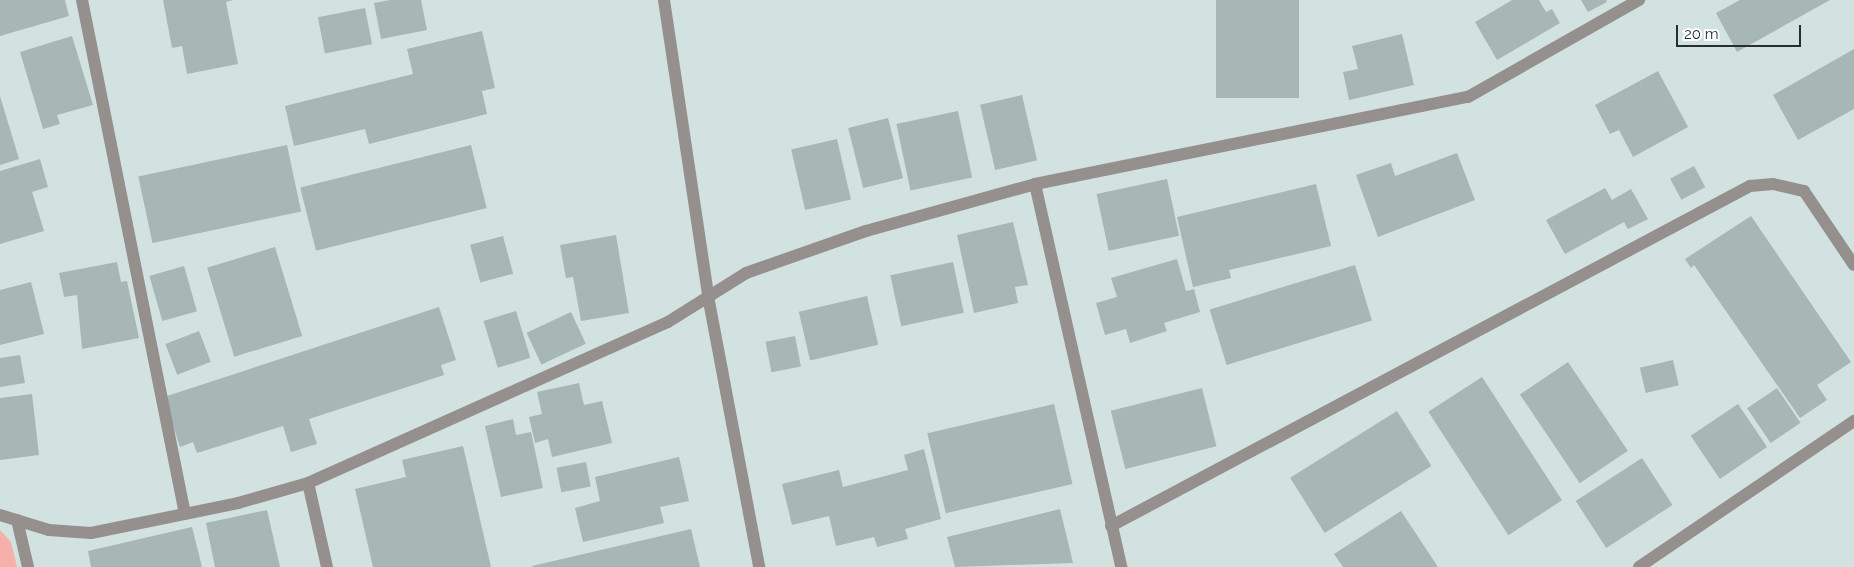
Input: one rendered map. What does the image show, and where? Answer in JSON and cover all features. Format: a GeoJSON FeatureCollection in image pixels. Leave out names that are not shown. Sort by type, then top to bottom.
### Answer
{"type":"FeatureCollection","features":[{"type":"Feature","properties":{"kind":"street"},"geometry":{"type":"LineString","coordinates":[[82,0],[185,514]]}},
{"type":"Feature","properties":{"kind":"street"},"geometry":{"type":"LineString","coordinates":[[664,0],[708,296],[759,567]]}},
{"type":"Feature","properties":{"kind":"street"},"geometry":{"type":"LineString","coordinates":[[0,515],[49,530],[91,533],[185,514],[308,483],[668,322],[746,273],[866,231],[1035,184],[1468,97],[1639,0]]}},
{"type":"Feature","properties":{"kind":"street"},"geometry":{"type":"LineString","coordinates":[[1035,184],[1121,567]]}},
{"type":"Feature","properties":{"kind":"street"},"geometry":{"type":"LineString","coordinates":[[1111,526],[1750,186],[1773,184],[1804,191],[1854,265]]}},
{"type":"Feature","properties":{"kind":"street"},"geometry":{"type":"LineString","coordinates":[[1639,567],[1854,421]]}},
{"type":"Feature","properties":{"kind":"street"},"geometry":{"type":"LineString","coordinates":[[308,483],[327,567]]}},
{"type":"Feature","properties":{"kind":"street"},"geometry":{"type":"LineString","coordinates":[[17,520],[28,567]]}},
{"type":"Feature","properties":{"kind":"shaded area"},"geometry":{"type":"Polygon","coordinates":[[[0,530],[11,542],[17,567],[0,567],[0,530]]]}},
{"type":"Feature","properties":{"kind":"building"},"geometry":{"type":"Polygon","coordinates":[[[0,0],[65,0],[69,16],[0,36],[0,0]]]}},
{"type":"Feature","properties":{"kind":"building"},"geometry":{"type":"Polygon","coordinates":[[[163,0],[233,0],[226,2],[238,64],[187,74],[182,46],[172,48],[163,0]]]}},
{"type":"Feature","properties":{"kind":"building"},"geometry":{"type":"Polygon","coordinates":[[[390,0],[421,0],[427,30],[381,39],[374,3],[390,0]]]}},
{"type":"Feature","properties":{"kind":"building"},"geometry":{"type":"Polygon","coordinates":[[[1216,0],[1299,0],[1299,98],[1216,98],[1216,0]]]}},
{"type":"Feature","properties":{"kind":"building"},"geometry":{"type":"Polygon","coordinates":[[[1512,0],[1539,0],[1546,12],[1552,9],[1560,23],[1497,60],[1475,22],[1512,0]]]}},
{"type":"Feature","properties":{"kind":"building"},"geometry":{"type":"Polygon","coordinates":[[[1581,0],[1606,0],[1607,2],[1588,12],[1581,0]]]}},
{"type":"Feature","properties":{"kind":"building"},"geometry":{"type":"Polygon","coordinates":[[[1740,0],[1830,0],[1737,52],[1716,13],[1740,0]]]}},
{"type":"Feature","properties":{"kind":"building"},"geometry":{"type":"Polygon","coordinates":[[[365,8],[372,44],[325,53],[318,17],[365,8]]]}},
{"type":"Feature","properties":{"kind":"building"},"geometry":{"type":"Polygon","coordinates":[[[482,31],[495,88],[482,91],[487,114],[369,144],[365,129],[294,146],[285,106],[413,74],[407,49],[482,31]]]}},
{"type":"Feature","properties":{"kind":"building"},"geometry":{"type":"Polygon","coordinates":[[[1402,34],[1414,85],[1349,100],[1343,72],[1358,69],[1352,46],[1402,34]]]}},
{"type":"Feature","properties":{"kind":"building"},"geometry":{"type":"Polygon","coordinates":[[[72,36],[93,105],[57,115],[60,124],[43,129],[20,52],[72,36]]]}},
{"type":"Feature","properties":{"kind":"building"},"geometry":{"type":"Polygon","coordinates":[[[1854,49],[1854,109],[1798,140],[1773,95],[1854,49]]]}},
{"type":"Feature","properties":{"kind":"building"},"geometry":{"type":"Polygon","coordinates":[[[1658,71],[1688,127],[1633,157],[1619,130],[1610,134],[1595,105],[1658,71]]]}},
{"type":"Feature","properties":{"kind":"building"},"geometry":{"type":"Polygon","coordinates":[[[1022,95],[1037,160],[995,170],[980,105],[1022,95]]]}},
{"type":"Feature","properties":{"kind":"building"},"geometry":{"type":"Polygon","coordinates":[[[0,96],[19,159],[0,165],[0,96]]]}},
{"type":"Feature","properties":{"kind":"building"},"geometry":{"type":"Polygon","coordinates":[[[958,111],[972,178],[911,191],[896,124],[958,111]]]}},
{"type":"Feature","properties":{"kind":"building"},"geometry":{"type":"Polygon","coordinates":[[[888,118],[903,178],[863,188],[848,128],[888,118]]]}},
{"type":"Feature","properties":{"kind":"building"},"geometry":{"type":"Polygon","coordinates":[[[837,139],[851,199],[805,210],[791,150],[837,139]]]}},
{"type":"Feature","properties":{"kind":"building"},"geometry":{"type":"Polygon","coordinates":[[[287,145],[301,212],[152,243],[138,177],[287,145]]]}},
{"type":"Feature","properties":{"kind":"building"},"geometry":{"type":"Polygon","coordinates":[[[471,145],[487,208],[316,251],[300,188],[471,145]]]}},
{"type":"Feature","properties":{"kind":"building"},"geometry":{"type":"Polygon","coordinates":[[[1457,153],[1475,200],[1378,237],[1356,175],[1391,163],[1395,176],[1457,153]]]}},
{"type":"Feature","properties":{"kind":"building"},"geometry":{"type":"Polygon","coordinates":[[[40,159],[48,187],[32,192],[44,231],[0,244],[0,171],[40,159]]]}},
{"type":"Feature","properties":{"kind":"building"},"geometry":{"type":"Polygon","coordinates":[[[1694,166],[1705,187],[1681,200],[1670,179],[1694,166]]]}},
{"type":"Feature","properties":{"kind":"building"},"geometry":{"type":"Polygon","coordinates":[[[1167,179],[1179,236],[1109,251],[1097,194],[1167,179]]]}},
{"type":"Feature","properties":{"kind":"building"},"geometry":{"type":"Polygon","coordinates":[[[1316,184],[1331,246],[1229,270],[1231,278],[1193,287],[1177,217],[1316,184]]]}},
{"type":"Feature","properties":{"kind":"building"},"geometry":{"type":"Polygon","coordinates":[[[1605,188],[1612,200],[1631,189],[1648,219],[1628,229],[1624,222],[1565,254],[1546,220],[1605,188]]]}},
{"type":"Feature","properties":{"kind":"building"},"geometry":{"type":"Polygon","coordinates":[[[1751,216],[1851,362],[1817,385],[1827,400],[1800,418],[1694,265],[1691,268],[1685,259],[1751,216]]]}},
{"type":"Feature","properties":{"kind":"building"},"geometry":{"type":"Polygon","coordinates":[[[1013,222],[1028,285],[1015,287],[1018,303],[974,313],[957,235],[1013,222]]]}},
{"type":"Feature","properties":{"kind":"building"},"geometry":{"type":"Polygon","coordinates":[[[616,235],[629,313],[581,321],[573,277],[566,278],[560,245],[616,235]]]}},
{"type":"Feature","properties":{"kind":"building"},"geometry":{"type":"Polygon","coordinates":[[[503,236],[513,274],[480,282],[470,245],[503,236]]]}},
{"type":"Feature","properties":{"kind":"building"},"geometry":{"type":"Polygon","coordinates":[[[275,247],[302,336],[234,357],[207,268],[275,247]]]}},
{"type":"Feature","properties":{"kind":"building"},"geometry":{"type":"Polygon","coordinates":[[[1177,259],[1186,291],[1194,289],[1200,312],[1164,323],[1167,331],[1130,343],[1126,329],[1105,335],[1096,303],[1117,297],[1111,278],[1177,259]]]}},
{"type":"Feature","properties":{"kind":"building"},"geometry":{"type":"Polygon","coordinates":[[[117,262],[121,282],[127,281],[139,338],[82,349],[77,295],[64,297],[59,273],[117,262]]]}},
{"type":"Feature","properties":{"kind":"building"},"geometry":{"type":"Polygon","coordinates":[[[953,262],[964,313],[901,326],[890,275],[953,262]]]}},
{"type":"Feature","properties":{"kind":"building"},"geometry":{"type":"Polygon","coordinates":[[[1355,265],[1372,320],[1227,365],[1210,309],[1355,265]]]}},
{"type":"Feature","properties":{"kind":"building"},"geometry":{"type":"Polygon","coordinates":[[[184,266],[197,311],[162,321],[149,276],[184,266]]]}},
{"type":"Feature","properties":{"kind":"building"},"geometry":{"type":"Polygon","coordinates":[[[31,282],[44,334],[0,345],[0,290],[31,282]]]}},
{"type":"Feature","properties":{"kind":"building"},"geometry":{"type":"Polygon","coordinates":[[[867,296],[878,345],[810,360],[799,312],[867,296]]]}},
{"type":"Feature","properties":{"kind":"building"},"geometry":{"type":"Polygon","coordinates":[[[439,307],[456,360],[441,365],[444,375],[309,419],[317,444],[291,452],[283,426],[197,453],[193,442],[180,447],[164,397],[439,307]]]}},
{"type":"Feature","properties":{"kind":"building"},"geometry":{"type":"Polygon","coordinates":[[[516,311],[530,358],[498,368],[483,321],[516,311]]]}},
{"type":"Feature","properties":{"kind":"building"},"geometry":{"type":"Polygon","coordinates":[[[571,312],[586,344],[541,364],[527,333],[571,312]]]}},
{"type":"Feature","properties":{"kind":"building"},"geometry":{"type":"Polygon","coordinates":[[[199,331],[211,362],[177,375],[165,344],[199,331]]]}},
{"type":"Feature","properties":{"kind":"building"},"geometry":{"type":"Polygon","coordinates":[[[795,336],[801,366],[771,372],[766,342],[795,336]]]}},
{"type":"Feature","properties":{"kind":"building"},"geometry":{"type":"Polygon","coordinates":[[[20,355],[25,383],[0,387],[0,358],[20,355]]]}},
{"type":"Feature","properties":{"kind":"building"},"geometry":{"type":"Polygon","coordinates":[[[1673,360],[1679,385],[1646,393],[1640,368],[1673,360]]]}},
{"type":"Feature","properties":{"kind":"building"},"geometry":{"type":"Polygon","coordinates":[[[1568,362],[1628,451],[1580,483],[1520,394],[1568,362]]]}},
{"type":"Feature","properties":{"kind":"building"},"geometry":{"type":"Polygon","coordinates":[[[1482,377],[1562,500],[1508,535],[1428,412],[1482,377]]]}},
{"type":"Feature","properties":{"kind":"building"},"geometry":{"type":"Polygon","coordinates":[[[579,383],[584,405],[602,401],[612,443],[552,457],[548,439],[535,443],[529,417],[542,414],[537,392],[579,383]]]}},
{"type":"Feature","properties":{"kind":"building"},"geometry":{"type":"Polygon","coordinates":[[[1202,388],[1217,446],[1125,469],[1111,411],[1202,388]]]}},
{"type":"Feature","properties":{"kind":"building"},"geometry":{"type":"Polygon","coordinates":[[[1777,388],[1800,423],[1771,443],[1747,408],[1777,388]]]}},
{"type":"Feature","properties":{"kind":"building"},"geometry":{"type":"Polygon","coordinates":[[[32,394],[39,455],[0,460],[0,398],[32,394]]]}},
{"type":"Feature","properties":{"kind":"building"},"geometry":{"type":"Polygon","coordinates":[[[1054,404],[1072,484],[946,513],[927,433],[1054,404]]]}},
{"type":"Feature","properties":{"kind":"building"},"geometry":{"type":"Polygon","coordinates":[[[1738,404],[1767,447],[1720,479],[1691,436],[1738,404]]]}},
{"type":"Feature","properties":{"kind":"building"},"geometry":{"type":"Polygon","coordinates":[[[1397,411],[1431,466],[1325,533],[1290,478],[1397,411]]]}},
{"type":"Feature","properties":{"kind":"building"},"geometry":{"type":"Polygon","coordinates":[[[513,419],[516,435],[531,432],[543,488],[501,497],[485,426],[513,419]]]}},
{"type":"Feature","properties":{"kind":"building"},"geometry":{"type":"Polygon","coordinates":[[[463,446],[491,567],[373,567],[355,489],[406,477],[402,460],[463,446]]]}},
{"type":"Feature","properties":{"kind":"building"},"geometry":{"type":"Polygon","coordinates":[[[924,449],[941,519],[905,529],[908,539],[877,547],[874,537],[836,546],[829,516],[792,525],[782,484],[839,470],[843,487],[908,470],[904,455],[924,449]]]}},
{"type":"Feature","properties":{"kind":"building"},"geometry":{"type":"Polygon","coordinates":[[[679,457],[689,501],[660,507],[664,523],[583,542],[575,508],[600,501],[595,477],[679,457]]]}},
{"type":"Feature","properties":{"kind":"building"},"geometry":{"type":"Polygon","coordinates":[[[1642,458],[1672,505],[1606,548],[1576,501],[1642,458]]]}},
{"type":"Feature","properties":{"kind":"building"},"geometry":{"type":"Polygon","coordinates":[[[586,462],[591,487],[561,492],[557,468],[586,462]]]}},
{"type":"Feature","properties":{"kind":"building"},"geometry":{"type":"Polygon","coordinates":[[[1060,509],[1073,563],[955,567],[947,537],[1060,509]]]}},
{"type":"Feature","properties":{"kind":"building"},"geometry":{"type":"Polygon","coordinates":[[[267,510],[280,567],[215,567],[206,523],[267,510]]]}},
{"type":"Feature","properties":{"kind":"building"},"geometry":{"type":"Polygon","coordinates":[[[1401,511],[1438,567],[1343,567],[1334,554],[1401,511]]]}},
{"type":"Feature","properties":{"kind":"building"},"geometry":{"type":"Polygon","coordinates":[[[192,527],[202,567],[91,567],[88,551],[192,527]]]}},
{"type":"Feature","properties":{"kind":"building"},"geometry":{"type":"Polygon","coordinates":[[[691,529],[700,567],[532,567],[532,566],[691,529]]]}}]}
